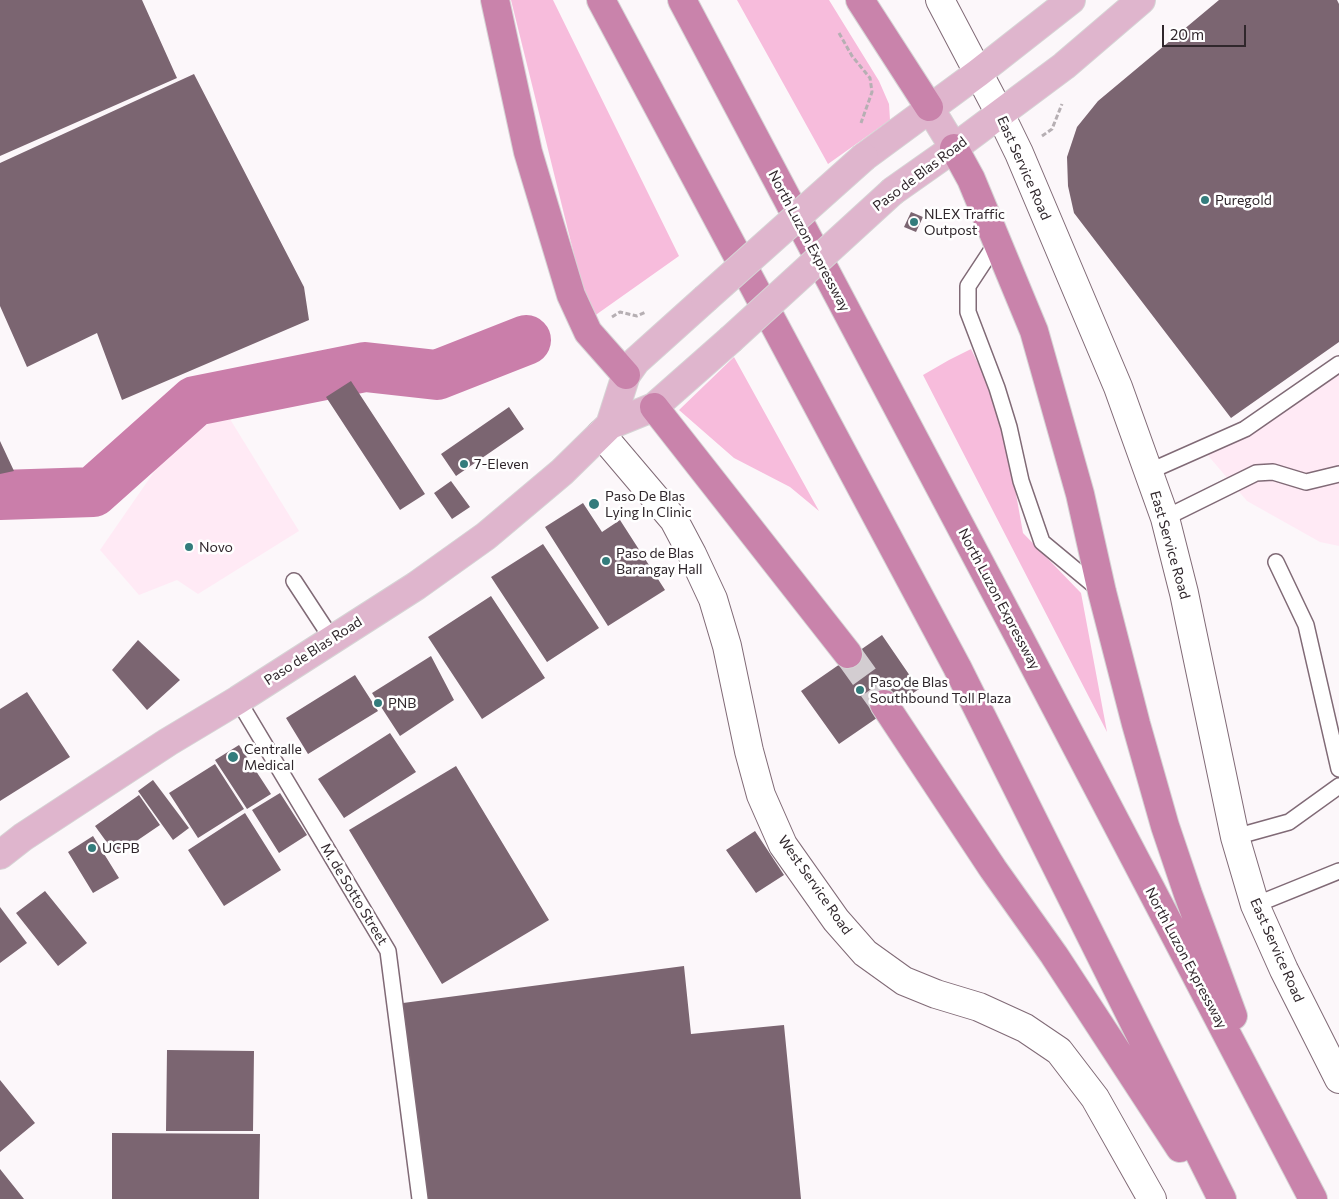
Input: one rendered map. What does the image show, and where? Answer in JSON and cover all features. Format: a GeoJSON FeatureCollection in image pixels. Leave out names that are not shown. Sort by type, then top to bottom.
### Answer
{"type":"FeatureCollection","features":[{"type":"Feature","properties":{"kind":"highway"},"geometry":{"type":"LineString","coordinates":[[496,0],[528,152],[572,295],[588,332],[626,375]]}},
{"type":"Feature","properties":{"kind":"highway"},"geometry":{"type":"LineString","coordinates":[[601,0],[957,667],[1222,1199]]}},
{"type":"Feature","properties":{"kind":"highway","name":"North Luzon Expressway"},"geometry":{"type":"LineString","coordinates":[[682,0],[1014,626],[1313,1199]]}},
{"type":"Feature","properties":{"kind":"highway"},"geometry":{"type":"LineString","coordinates":[[860,0],[929,108]]}},
{"type":"Feature","properties":{"kind":"highway"},"geometry":{"type":"LineString","coordinates":[[954,148],[971,179],[1034,331],[1080,494],[1102,592],[1165,826],[1270,1118]]}},
{"type":"Feature","properties":{"kind":"highway"},"geometry":{"type":"LineString","coordinates":[[654,408],[848,654]]}},
{"type":"Feature","properties":{"kind":"highway"},"geometry":{"type":"LineString","coordinates":[[884,704],[993,869],[1054,955],[1213,1199]]}},
{"type":"Feature","properties":{"kind":"main road","name":"East Service Road"},"geometry":{"type":"LineString","coordinates":[[940,0],[1000,114],[1022,161],[1118,387],[1165,518],[1184,593],[1235,837],[1255,905],[1284,970],[1339,1079]]}},
{"type":"Feature","properties":{"kind":"main road","name":"Paso de Blas Road"},"geometry":{"type":"LineString","coordinates":[[606,430],[626,375],[636,361],[864,157],[978,73],[1072,0]]}},
{"type":"Feature","properties":{"kind":"main road","name":"Paso de Blas Road"},"geometry":{"type":"LineString","coordinates":[[0,855],[23,837],[168,742],[238,700],[416,586],[486,536],[562,472],[606,430],[654,408],[893,191],[1064,66],[1141,0]]}},
{"type":"Feature","properties":{"kind":"main road"},"geometry":{"type":"LineString","coordinates":[[929,108],[954,148]]}},
{"type":"Feature","properties":{"kind":"main road"},"geometry":{"type":"LineString","coordinates":[[626,375],[654,408]]}},
{"type":"Feature","properties":{"kind":"main road","name":"West Service Road"},"geometry":{"type":"LineString","coordinates":[[606,430],[674,520],[692,554],[713,599],[727,646],[749,751],[761,795],[783,845],[836,920],[865,954],[904,981],[936,994],[979,1007],[1025,1028],[1060,1051],[1095,1098],[1152,1199]]}},
{"type":"Feature","properties":{"kind":"lane"},"geometry":{"type":"LineString","coordinates":[[998,242],[968,286],[968,312],[997,388],[1009,426],[1021,481],[1042,542],[1102,592]]}},
{"type":"Feature","properties":{"kind":"lane"},"geometry":{"type":"LineString","coordinates":[[1148,472],[1245,429],[1339,364]]}},
{"type":"Feature","properties":{"kind":"lane"},"geometry":{"type":"LineString","coordinates":[[1165,518],[1256,474],[1273,472],[1306,482],[1339,474]]}},
{"type":"Feature","properties":{"kind":"lane"},"geometry":{"type":"LineString","coordinates":[[1276,562],[1306,625],[1339,769]]}},
{"type":"Feature","properties":{"kind":"lane"},"geometry":{"type":"LineString","coordinates":[[294,581],[332,639]]}},
{"type":"Feature","properties":{"kind":"lane","name":"M. de Sotto Street"},"geometry":{"type":"LineString","coordinates":[[238,700],[388,951],[420,1199]]}},
{"type":"Feature","properties":{"kind":"lane"},"geometry":{"type":"LineString","coordinates":[[1235,837],[1288,822],[1339,786]]}},
{"type":"Feature","properties":{"kind":"lane"},"geometry":{"type":"LineString","coordinates":[[1255,905],[1339,871]]}},
{"type":"Feature","properties":{"kind":"path"},"geometry":{"type":"LineString","coordinates":[[839,34],[852,56],[870,78],[872,92],[858,131]]}},
{"type":"Feature","properties":{"kind":"path"},"geometry":{"type":"LineString","coordinates":[[1037,140],[1052,129],[1062,103]]}},
{"type":"Feature","properties":{"kind":"path"},"geometry":{"type":"LineString","coordinates":[[588,332],[620,312],[637,316],[654,308]]}},
{"type":"Feature","properties":{"kind":"shaded area"},"geometry":{"type":"Polygon","coordinates":[[[511,0],[553,0],[679,256],[590,319],[511,0]]]}},
{"type":"Feature","properties":{"kind":"shaded area"},"geometry":{"type":"Polygon","coordinates":[[[737,0],[829,0],[879,81],[889,104],[890,120],[828,164],[737,0]]]}},
{"type":"Feature","properties":{"kind":"shaded area"},"geometry":{"type":"Polygon","coordinates":[[[971,349],[1001,410],[1023,533],[1081,593],[1107,732],[923,375],[971,349]]]}},
{"type":"Feature","properties":{"kind":"shaded area"},"geometry":{"type":"Polygon","coordinates":[[[734,357],[819,511],[790,487],[734,458],[679,410],[734,357]]]}},
{"type":"Feature","properties":{"kind":"shaded area"},"geometry":{"type":"Polygon","coordinates":[[[1339,364],[1339,546],[1320,542],[1247,501],[1199,445],[1339,364]]]}},
{"type":"Feature","properties":{"kind":"shaded area"},"geometry":{"type":"Polygon","coordinates":[[[225,411],[299,531],[198,594],[177,580],[139,595],[100,550],[165,456],[225,411]]]}},
{"type":"Feature","properties":{"kind":"building"},"geometry":{"type":"Polygon","coordinates":[[[0,0],[142,0],[177,78],[0,156],[0,0]]]}},
{"type":"Feature","properties":{"kind":"building","name":"Puregold"},"geometry":{"type":"Polygon","coordinates":[[[1219,0],[1337,0],[1339,4],[1339,342],[1231,418],[1074,213],[1068,186],[1067,157],[1077,127],[1098,101],[1219,0]]]}},
{"type":"Feature","properties":{"kind":"building"},"geometry":{"type":"Polygon","coordinates":[[[194,74],[304,287],[309,320],[122,400],[97,333],[27,367],[0,306],[0,163],[194,74]]]}},
{"type":"Feature","properties":{"kind":"building","name":"NLEX Traffic Outpost"},"geometry":{"type":"Polygon","coordinates":[[[911,212],[923,217],[916,232],[904,227],[911,212]]]}},
{"type":"Feature","properties":{"kind":"building"},"geometry":{"type":"Polygon","coordinates":[[[351,381],[425,494],[400,510],[326,397],[351,381]]]}},
{"type":"Feature","properties":{"kind":"building"},"geometry":{"type":"Polygon","coordinates":[[[509,407],[524,429],[456,476],[441,454],[509,407]]]}},
{"type":"Feature","properties":{"kind":"building"},"geometry":{"type":"Polygon","coordinates":[[[0,441],[14,471],[0,474],[0,441]]]}},
{"type":"Feature","properties":{"kind":"building"},"geometry":{"type":"Polygon","coordinates":[[[451,481],[470,507],[452,519],[434,493],[451,481]]]}},
{"type":"Feature","properties":{"kind":"building","name":"Paso de Blas Barangay Hall"},"geometry":{"type":"Polygon","coordinates":[[[583,503],[602,532],[620,520],[665,590],[608,626],[545,527],[583,503]]]}},
{"type":"Feature","properties":{"kind":"building"},"geometry":{"type":"Polygon","coordinates":[[[543,544],[599,628],[547,662],[491,577],[543,544]]]}},
{"type":"Feature","properties":{"kind":"building"},"geometry":{"type":"Polygon","coordinates":[[[491,596],[545,678],[482,719],[428,637],[491,596]]]}},
{"type":"Feature","properties":{"kind":"building","name":"Paso de Blas Southbound Toll Plaza"},"geometry":{"type":"Polygon","coordinates":[[[882,635],[919,689],[839,744],[801,691],[882,635]]]}},
{"type":"Feature","properties":{"kind":"building"},"geometry":{"type":"Polygon","coordinates":[[[138,640],[180,680],[147,710],[112,670],[138,640]]]}},
{"type":"Feature","properties":{"kind":"building"},"geometry":{"type":"Polygon","coordinates":[[[431,656],[454,700],[400,736],[372,693],[431,656]]]}},
{"type":"Feature","properties":{"kind":"building"},"geometry":{"type":"Polygon","coordinates":[[[355,675],[378,711],[308,754],[286,718],[355,675]]]}},
{"type":"Feature","properties":{"kind":"building"},"geometry":{"type":"Polygon","coordinates":[[[27,692],[70,757],[0,801],[0,709],[27,692]]]}},
{"type":"Feature","properties":{"kind":"building"},"geometry":{"type":"Polygon","coordinates":[[[390,733],[416,772],[344,818],[318,779],[390,733]]]}},
{"type":"Feature","properties":{"kind":"building"},"geometry":{"type":"Polygon","coordinates":[[[239,745],[271,794],[247,809],[215,760],[239,745]]]}},
{"type":"Feature","properties":{"kind":"building"},"geometry":{"type":"Polygon","coordinates":[[[215,764],[244,809],[198,838],[169,793],[215,764]]]}},
{"type":"Feature","properties":{"kind":"building"},"geometry":{"type":"Polygon","coordinates":[[[456,766],[549,920],[442,984],[349,830],[456,766]]]}},
{"type":"Feature","properties":{"kind":"building"},"geometry":{"type":"Polygon","coordinates":[[[153,780],[189,828],[173,840],[138,791],[153,780]]]}},
{"type":"Feature","properties":{"kind":"building"},"geometry":{"type":"Polygon","coordinates":[[[280,793],[307,835],[279,853],[252,810],[280,793]]]}},
{"type":"Feature","properties":{"kind":"building"},"geometry":{"type":"Polygon","coordinates":[[[139,795],[160,825],[116,855],[95,826],[139,795]]]}},
{"type":"Feature","properties":{"kind":"building"},"geometry":{"type":"Polygon","coordinates":[[[245,813],[281,870],[224,906],[188,850],[245,813]]]}},
{"type":"Feature","properties":{"kind":"building"},"geometry":{"type":"Polygon","coordinates":[[[755,831],[784,875],[756,893],[726,850],[755,831]]]}},
{"type":"Feature","properties":{"kind":"building"},"geometry":{"type":"Polygon","coordinates":[[[93,836],[119,878],[93,893],[68,852],[93,836]]]}},
{"type":"Feature","properties":{"kind":"building"},"geometry":{"type":"Polygon","coordinates":[[[45,891],[87,943],[58,966],[16,913],[45,891]]]}},
{"type":"Feature","properties":{"kind":"building"},"geometry":{"type":"Polygon","coordinates":[[[0,907],[27,943],[0,963],[0,907]]]}},
{"type":"Feature","properties":{"kind":"building"},"geometry":{"type":"Polygon","coordinates":[[[684,966],[691,1034],[784,1025],[801,1199],[425,1199],[403,1003],[684,966]]]}},
{"type":"Feature","properties":{"kind":"building"},"geometry":{"type":"Polygon","coordinates":[[[167,1050],[254,1051],[253,1131],[166,1131],[167,1050]]]}},
{"type":"Feature","properties":{"kind":"building"},"geometry":{"type":"Polygon","coordinates":[[[0,1080],[35,1123],[0,1152],[0,1080]]]}},
{"type":"Feature","properties":{"kind":"building"},"geometry":{"type":"Polygon","coordinates":[[[112,1133],[260,1134],[259,1199],[112,1199],[112,1133]]]}},
{"type":"Feature","properties":{"kind":"building"},"geometry":{"type":"Polygon","coordinates":[[[0,1169],[24,1199],[0,1199],[0,1169]]]}},
{"type":"Feature","properties":{"kind":"waterway"},"geometry":{"type":"LineString","coordinates":[[0,495],[93,492],[195,401],[365,367],[437,375],[526,340]]}},
{"type":"Feature","properties":{"kind":"tunnel"},"geometry":{"type":"LineString","coordinates":[[848,654],[884,704]]}},
{"type":"Feature","properties":{"kind":"place","name":"Puregold"},"geometry":{"type":"Point","coordinates":[1205,200]}},
{"type":"Feature","properties":{"kind":"place","name":"NLEX Traffic Outpost"},"geometry":{"type":"Point","coordinates":[914,222]}},
{"type":"Feature","properties":{"kind":"place","name":"7-Eleven"},"geometry":{"type":"Point","coordinates":[464,464]}},
{"type":"Feature","properties":{"kind":"place","name":"Paso De Blas Lying In Clinic"},"geometry":{"type":"Point","coordinates":[594,504]}},
{"type":"Feature","properties":{"kind":"place","name":"Novo"},"geometry":{"type":"Point","coordinates":[189,547]}},
{"type":"Feature","properties":{"kind":"place","name":"Paso de Blas Barangay Hall"},"geometry":{"type":"Point","coordinates":[606,561]}},
{"type":"Feature","properties":{"kind":"place","name":"Paso de Blas Southbound Toll Plaza"},"geometry":{"type":"Point","coordinates":[860,690]}},
{"type":"Feature","properties":{"kind":"place","name":"PNB"},"geometry":{"type":"Point","coordinates":[378,703]}},
{"type":"Feature","properties":{"kind":"place","name":"Centralle Medical"},"geometry":{"type":"Point","coordinates":[233,757]}},
{"type":"Feature","properties":{"kind":"place","name":"UCPB"},"geometry":{"type":"Point","coordinates":[92,848]}}]}
